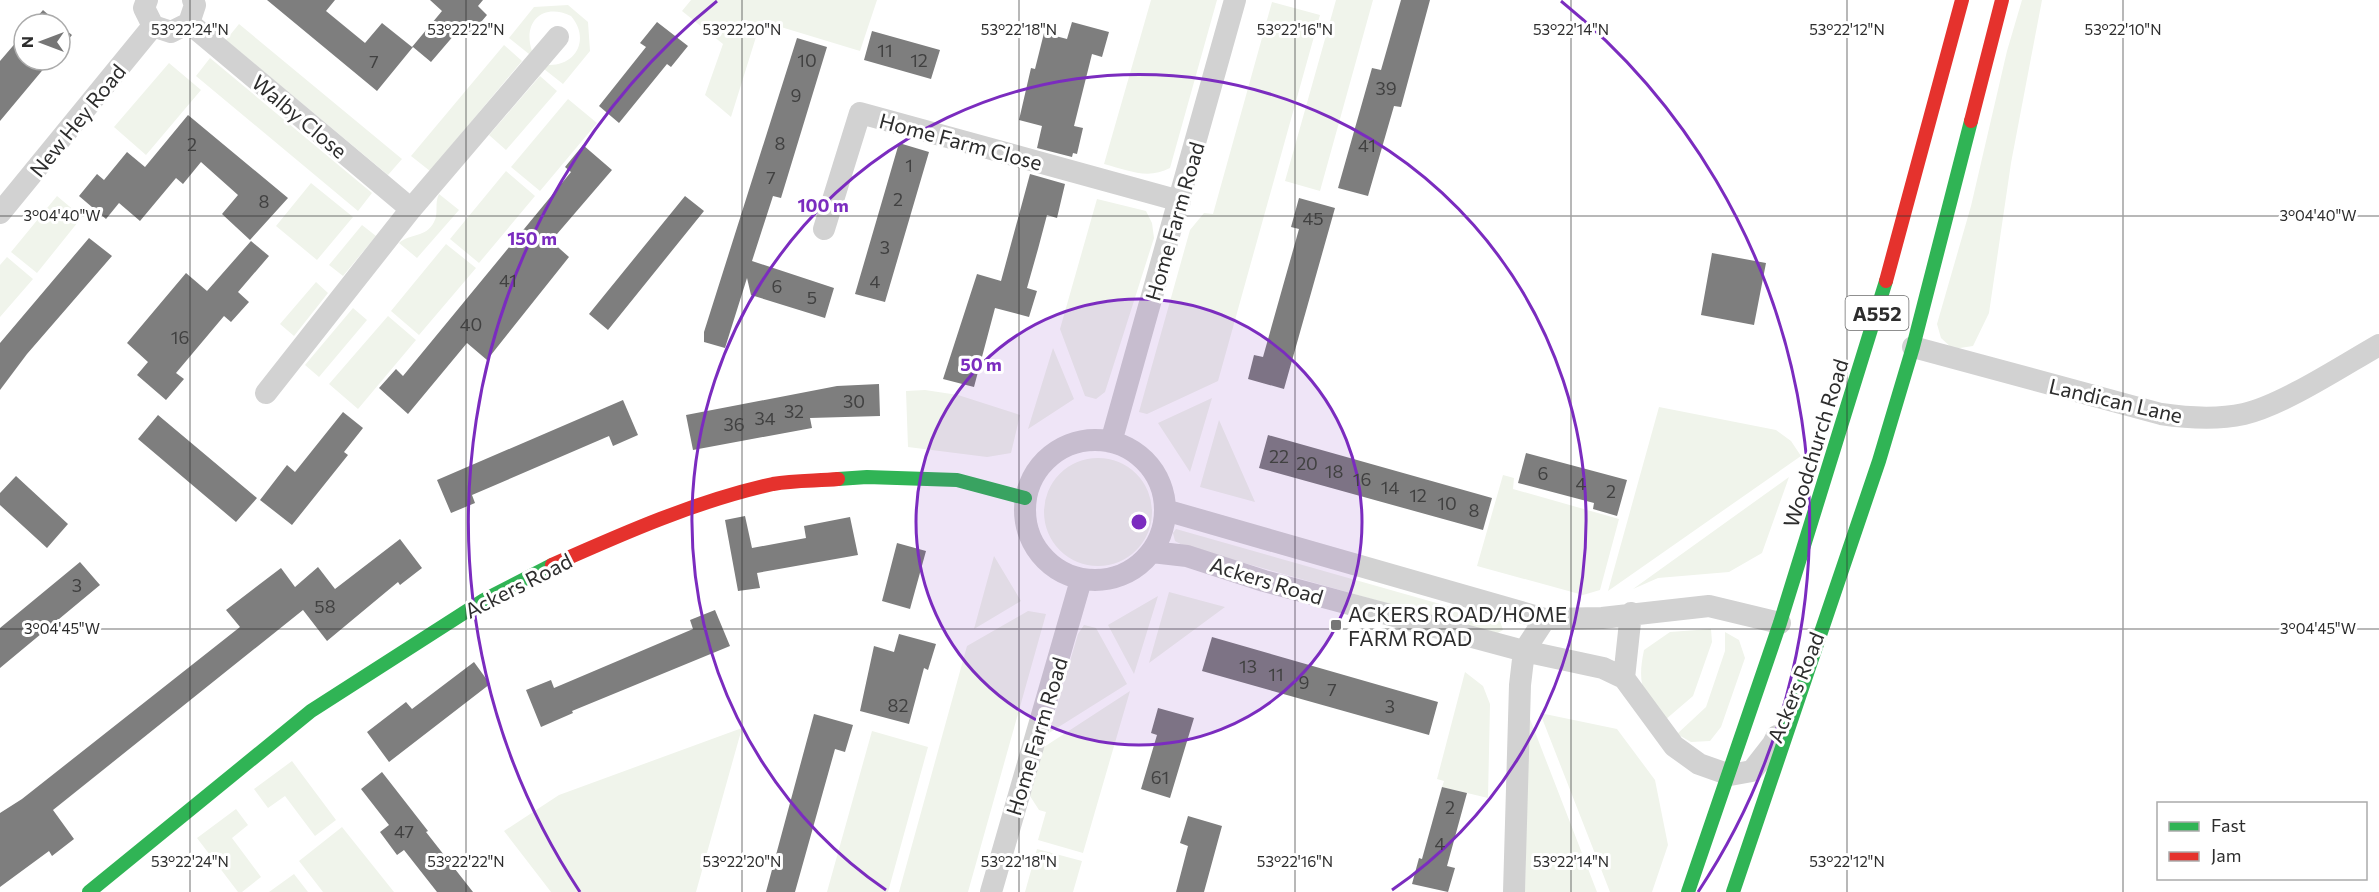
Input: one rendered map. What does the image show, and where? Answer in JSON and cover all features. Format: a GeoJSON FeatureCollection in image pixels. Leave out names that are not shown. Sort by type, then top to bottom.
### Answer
{"type":"FeatureCollection","features":[{"type":"Feature","properties":{"kind":"main road","name":"Woodchurch Road"},"geometry":{"type":"LineString","coordinates":[[1688,892],[1730,775],[1850,401],[1877,312],[1962,0]]}},
{"type":"Feature","properties":{"kind":"main road","name":"A552"},"geometry":{"type":"LineString","coordinates":[[1733,892],[1879,461],[1913,347],[2002,0]]}},
{"type":"Feature","properties":{"kind":"main road"},"geometry":{"type":"LineString","coordinates":[[1944,170],[1950,147],[1981,81]]}},
{"type":"Feature","properties":{"kind":"main road"},"geometry":{"type":"LineString","coordinates":[[1850,401],[1868,392]]}},
{"type":"Feature","properties":{"kind":"main road","name":"Ackers Road"},"geometry":{"type":"LineString","coordinates":[[89,892],[321,705],[484,600],[541,570],[641,525],[688,508],[775,484],[867,477],[957,480],[1025,498]]}},
{"type":"Feature","properties":{"kind":"street"},"geometry":{"type":"LineString","coordinates":[[147,0],[144,8],[153,26],[171,32],[189,23],[195,4],[193,0]]}},
{"type":"Feature","properties":{"kind":"street","name":"Home Farm Road"},"geometry":{"type":"LineString","coordinates":[[1111,442],[1235,0]]}},
{"type":"Feature","properties":{"kind":"street","name":"Walby Close"},"geometry":{"type":"LineString","coordinates":[[189,23],[411,209]]}},
{"type":"Feature","properties":{"kind":"street","name":"New Hey Road"},"geometry":{"type":"LineString","coordinates":[[0,213],[153,26]]}},
{"type":"Feature","properties":{"kind":"street"},"geometry":{"type":"LineString","coordinates":[[266,393],[411,209],[558,37]]}},
{"type":"Feature","properties":{"kind":"street","name":"Home Farm Close"},"geometry":{"type":"LineString","coordinates":[[824,229],[860,113],[1180,201]]}},
{"type":"Feature","properties":{"kind":"street","name":"Landican Lane"},"geometry":{"type":"LineString","coordinates":[[1913,347],[2129,406],[2192,418],[2244,414],[2267,407],[2379,345]]}},
{"type":"Feature","properties":{"kind":"street"},"geometry":{"type":"LineString","coordinates":[[1088,440],[1111,442],[1133,451],[1150,466],[1161,487],[1166,510],[1161,532],[1152,552],[1138,567],[1120,576],[1101,581],[1082,580],[1061,572],[1044,559],[1031,541],[1025,520],[1025,498],[1033,476],[1047,459],[1066,446],[1088,440]]}},
{"type":"Feature","properties":{"kind":"street","name":"Ackers Road"},"geometry":{"type":"LineString","coordinates":[[1166,510],[1545,619],[1602,618],[1709,606],[1780,623]]}},
{"type":"Feature","properties":{"kind":"street","name":"Ackers Road"},"geometry":{"type":"LineString","coordinates":[[1152,552],[1187,556],[1264,581],[1524,651],[1604,668],[1624,678]]}},
{"type":"Feature","properties":{"kind":"street","name":"Ackers Road"},"geometry":{"type":"LineString","coordinates":[[1730,775],[1752,771],[1773,744],[1840,575]]}},
{"type":"Feature","properties":{"kind":"street","name":"Home Farm Road"},"geometry":{"type":"LineString","coordinates":[[991,892],[1082,580]]}},
{"type":"Feature","properties":{"kind":"street"},"geometry":{"type":"LineString","coordinates":[[1631,613],[1624,678],[1674,746],[1699,764],[1730,775]]}},
{"type":"Feature","properties":{"kind":"street"},"geometry":{"type":"LineString","coordinates":[[1514,892],[1518,801],[1517,719],[1524,651],[1545,619]]}},
{"type":"Feature","properties":{"kind":"shaded area"},"geometry":{"type":"Polygon","coordinates":[[[691,0],[877,0],[860,51],[761,21],[731,117],[705,95],[723,44],[682,11],[691,0]]]}},
{"type":"Feature","properties":{"kind":"shaded area"},"geometry":{"type":"Polygon","coordinates":[[[1151,0],[1217,0],[1170,168],[1162,172],[1146,174],[1104,164],[1151,0]]]}},
{"type":"Feature","properties":{"kind":"shaded area"},"geometry":{"type":"Polygon","coordinates":[[[1336,0],[1373,0],[1320,191],[1285,181],[1336,0]]]}},
{"type":"Feature","properties":{"kind":"shaded area"},"geometry":{"type":"Polygon","coordinates":[[[2022,0],[2042,0],[2011,163],[1989,313],[1973,346],[1953,349],[1941,338],[1937,324],[1971,206],[2007,51],[2022,0]]]}},
{"type":"Feature","properties":{"kind":"shaded area"},"geometry":{"type":"Polygon","coordinates":[[[1272,2],[1320,15],[1218,381],[1147,414],[1139,412],[1190,230],[1204,213],[1213,214],[1272,2]]]}},
{"type":"Feature","properties":{"kind":"shaded area"},"geometry":{"type":"Polygon","coordinates":[[[568,5],[588,22],[590,51],[563,84],[544,69],[548,65],[566,61],[577,49],[580,33],[571,16],[552,11],[537,17],[530,31],[532,51],[529,54],[509,38],[534,7],[568,5]]]}},
{"type":"Feature","properties":{"kind":"shaded area"},"geometry":{"type":"Polygon","coordinates":[[[239,24],[402,159],[388,175],[226,40],[239,24]]]}},
{"type":"Feature","properties":{"kind":"shaded area"},"geometry":{"type":"Polygon","coordinates":[[[504,45],[522,61],[430,171],[411,156],[504,45]]]}},
{"type":"Feature","properties":{"kind":"shaded area"},"geometry":{"type":"Polygon","coordinates":[[[210,58],[372,193],[358,211],[196,76],[210,58]]]}},
{"type":"Feature","properties":{"kind":"shaded area"},"geometry":{"type":"Polygon","coordinates":[[[169,63],[201,90],[146,155],[114,127],[169,63]]]}},
{"type":"Feature","properties":{"kind":"shaded area"},"geometry":{"type":"Polygon","coordinates":[[[540,76],[557,91],[506,150],[489,135],[540,76]]]}},
{"type":"Feature","properties":{"kind":"shaded area"},"geometry":{"type":"Polygon","coordinates":[[[568,99],[597,123],[540,191],[511,167],[568,99]]]}},
{"type":"Feature","properties":{"kind":"shaded area"},"geometry":{"type":"Polygon","coordinates":[[[506,171],[535,196],[479,263],[450,239],[506,171]]]}},
{"type":"Feature","properties":{"kind":"shaded area"},"geometry":{"type":"Polygon","coordinates":[[[311,183],[353,217],[317,260],[276,226],[311,183]]]}},
{"type":"Feature","properties":{"kind":"shaded area"},"geometry":{"type":"Polygon","coordinates":[[[439,194],[459,210],[417,258],[399,243],[431,227],[435,219],[439,194]]]}},
{"type":"Feature","properties":{"kind":"shaded area"},"geometry":{"type":"Polygon","coordinates":[[[57,196],[82,217],[37,273],[11,252],[57,196]]]}},
{"type":"Feature","properties":{"kind":"shaded area"},"geometry":{"type":"Polygon","coordinates":[[[1097,199],[1146,211],[1152,223],[1154,238],[1105,392],[1096,399],[1085,396],[1060,329],[1097,199]]]}},
{"type":"Feature","properties":{"kind":"shaded area"},"geometry":{"type":"Polygon","coordinates":[[[362,225],[376,236],[343,276],[329,265],[362,225]]]}},
{"type":"Feature","properties":{"kind":"shaded area"},"geometry":{"type":"Polygon","coordinates":[[[446,244],[476,268],[419,335],[391,311],[446,244]]]}},
{"type":"Feature","properties":{"kind":"shaded area"},"geometry":{"type":"Polygon","coordinates":[[[7,257],[33,279],[0,317],[0,265],[7,257]]]}},
{"type":"Feature","properties":{"kind":"shaded area"},"geometry":{"type":"Polygon","coordinates":[[[316,282],[328,293],[294,336],[280,324],[316,282]]]}},
{"type":"Feature","properties":{"kind":"shaded area"},"geometry":{"type":"Polygon","coordinates":[[[353,308],[367,320],[319,377],[305,365],[353,308]]]}},
{"type":"Feature","properties":{"kind":"shaded area"},"geometry":{"type":"Polygon","coordinates":[[[388,316],[416,340],[358,409],[329,384],[388,316]]]}},
{"type":"Feature","properties":{"kind":"shaded area"},"geometry":{"type":"Polygon","coordinates":[[[1053,348],[1074,399],[1028,429],[1053,348]]]}},
{"type":"Feature","properties":{"kind":"shaded area"},"geometry":{"type":"Polygon","coordinates":[[[925,390],[958,395],[1020,415],[1011,453],[987,457],[908,447],[906,391],[925,390]]]}},
{"type":"Feature","properties":{"kind":"shaded area"},"geometry":{"type":"Polygon","coordinates":[[[1212,398],[1190,472],[1158,423],[1212,398]]]}},
{"type":"Feature","properties":{"kind":"shaded area"},"geometry":{"type":"Polygon","coordinates":[[[1659,407],[1776,430],[1791,441],[1801,456],[1608,591],[1659,407]]]}},
{"type":"Feature","properties":{"kind":"shaded area"},"geometry":{"type":"Polygon","coordinates":[[[1219,420],[1255,502],[1200,487],[1219,420]]]}},
{"type":"Feature","properties":{"kind":"shaded area"},"geometry":{"type":"Polygon","coordinates":[[[1098,458],[1119,462],[1136,474],[1148,491],[1152,512],[1148,533],[1136,550],[1119,562],[1098,566],[1077,562],[1060,550],[1048,533],[1044,512],[1048,491],[1060,474],[1077,462],[1098,458]]]}},
{"type":"Feature","properties":{"kind":"shaded area"},"geometry":{"type":"Polygon","coordinates":[[[1503,475],[1514,478],[1513,489],[1619,519],[1600,590],[1583,595],[1477,566],[1503,475]]]}},
{"type":"Feature","properties":{"kind":"shaded area"},"geometry":{"type":"Polygon","coordinates":[[[1789,477],[1762,553],[1729,572],[1658,578],[1633,589],[1789,477]]]}},
{"type":"Feature","properties":{"kind":"shaded area"},"geometry":{"type":"Polygon","coordinates":[[[1176,529],[1500,621],[1503,630],[1496,634],[1184,546],[1175,541],[1173,533],[1176,529]]]}},
{"type":"Feature","properties":{"kind":"shaded area"},"geometry":{"type":"Polygon","coordinates":[[[994,556],[1021,601],[974,629],[994,556]]]}},
{"type":"Feature","properties":{"kind":"shaded area"},"geometry":{"type":"Polygon","coordinates":[[[1169,592],[1225,607],[1149,663],[1169,592]]]}},
{"type":"Feature","properties":{"kind":"shaded area"},"geometry":{"type":"Polygon","coordinates":[[[1158,596],[1134,674],[1108,625],[1158,596]]]}},
{"type":"Feature","properties":{"kind":"shaded area"},"geometry":{"type":"Polygon","coordinates":[[[1028,611],[1046,614],[968,892],[899,892],[967,646],[1028,611]]]}},
{"type":"Feature","properties":{"kind":"shaded area"},"geometry":{"type":"Polygon","coordinates":[[[1084,625],[1096,628],[1127,684],[1049,733],[1078,634],[1084,625]]]}},
{"type":"Feature","properties":{"kind":"shaded area"},"geometry":{"type":"Polygon","coordinates":[[[1711,629],[1712,642],[1693,696],[1665,720],[1651,704],[1643,688],[1641,671],[1644,650],[1670,632],[1711,629]]]}},
{"type":"Feature","properties":{"kind":"shaded area"},"geometry":{"type":"Polygon","coordinates":[[[1725,632],[1739,640],[1745,658],[1721,727],[1710,741],[1691,742],[1677,734],[1706,707],[1725,651],[1725,632]]]}},
{"type":"Feature","properties":{"kind":"shaded area"},"geometry":{"type":"Polygon","coordinates":[[[1465,672],[1483,686],[1490,704],[1488,798],[1442,787],[1444,781],[1437,779],[1465,672]]]}},
{"type":"Feature","properties":{"kind":"shaded area"},"geometry":{"type":"Polygon","coordinates":[[[1130,691],[1083,853],[1038,840],[1046,812],[1039,810],[1030,796],[1044,747],[1130,691]]]}},
{"type":"Feature","properties":{"kind":"shaded area"},"geometry":{"type":"Polygon","coordinates":[[[1540,713],[1617,729],[1655,780],[1668,845],[1652,892],[1610,892],[1540,713]]]}},
{"type":"Feature","properties":{"kind":"shaded area"},"geometry":{"type":"Polygon","coordinates":[[[1530,719],[1597,892],[1525,892],[1530,719]]]}},
{"type":"Feature","properties":{"kind":"shaded area"},"geometry":{"type":"Polygon","coordinates":[[[742,728],[696,892],[551,892],[504,831],[559,795],[742,728]]]}},
{"type":"Feature","properties":{"kind":"shaded area"},"geometry":{"type":"Polygon","coordinates":[[[872,731],[928,747],[888,892],[827,892],[872,731]]]}},
{"type":"Feature","properties":{"kind":"shaded area"},"geometry":{"type":"Polygon","coordinates":[[[292,761],[336,820],[315,836],[285,796],[268,808],[254,789],[292,761]]]}},
{"type":"Feature","properties":{"kind":"shaded area"},"geometry":{"type":"Polygon","coordinates":[[[236,809],[248,825],[232,838],[261,877],[242,892],[238,892],[197,838],[236,809]]]}},
{"type":"Feature","properties":{"kind":"shaded area"},"geometry":{"type":"Polygon","coordinates":[[[342,827],[394,892],[323,892],[299,861],[342,827]]]}},
{"type":"Feature","properties":{"kind":"shaded area"},"geometry":{"type":"Polygon","coordinates":[[[1037,849],[1082,861],[1073,892],[1025,892],[1037,849]]]}},
{"type":"Feature","properties":{"kind":"shaded area"},"geometry":{"type":"Polygon","coordinates":[[[294,874],[308,892],[269,892],[294,874]]]}},
{"type":"Feature","properties":{"kind":"building"},"geometry":{"type":"Polygon","coordinates":[[[267,0],[335,0],[326,11],[365,43],[382,23],[412,47],[442,11],[430,0],[483,0],[478,6],[487,15],[470,35],[461,27],[431,62],[413,47],[377,91],[267,0]]]}},
{"type":"Feature","properties":{"kind":"building"},"geometry":{"type":"Polygon","coordinates":[[[1401,0],[1430,0],[1401,107],[1394,106],[1368,196],[1338,188],[1372,68],[1381,70],[1401,0]]]}},
{"type":"Feature","properties":{"kind":"building"},"geometry":{"type":"Polygon","coordinates":[[[657,22],[688,46],[671,67],[667,64],[619,123],[599,106],[646,47],[640,43],[657,22]]]}},
{"type":"Feature","properties":{"kind":"building"},"geometry":{"type":"Polygon","coordinates":[[[1072,22],[1109,32],[1102,57],[1092,54],[1074,126],[1083,128],[1077,154],[1073,153],[1072,157],[1037,148],[1042,126],[1019,120],[1031,68],[1035,69],[1044,33],[1067,39],[1072,22]]]}},
{"type":"Feature","properties":{"kind":"building"},"geometry":{"type":"Polygon","coordinates":[[[872,31],[940,50],[931,79],[864,60],[872,31]]]}},
{"type":"Feature","properties":{"kind":"building"},"geometry":{"type":"Polygon","coordinates":[[[797,38],[827,47],[781,198],[773,196],[752,261],[834,288],[825,318],[751,295],[747,278],[725,348],[704,342],[704,332],[797,38]]]}},
{"type":"Feature","properties":{"kind":"building"},"geometry":{"type":"Polygon","coordinates":[[[12,47],[12,72],[41,72],[0,121],[0,61],[12,47]]]}},
{"type":"Feature","properties":{"kind":"building"},"geometry":{"type":"Polygon","coordinates":[[[188,115],[288,198],[250,240],[222,214],[238,195],[201,162],[183,184],[176,178],[140,221],[119,203],[106,219],[79,196],[97,174],[104,180],[127,152],[145,167],[188,115]]]}},
{"type":"Feature","properties":{"kind":"building"},"geometry":{"type":"Polygon","coordinates":[[[899,143],[929,152],[885,302],[855,294],[899,143]]]}},
{"type":"Feature","properties":{"kind":"building"},"geometry":{"type":"Polygon","coordinates":[[[583,145],[612,170],[551,241],[569,257],[487,360],[467,343],[408,414],[379,388],[396,369],[403,376],[571,172],[565,167],[583,145]]]}},
{"type":"Feature","properties":{"kind":"building"},"geometry":{"type":"Polygon","coordinates":[[[1030,174],[1065,184],[1057,218],[1047,215],[1027,288],[1037,291],[1029,317],[995,308],[974,387],[943,379],[977,274],[1001,281],[1030,174]]]}},
{"type":"Feature","properties":{"kind":"building"},"geometry":{"type":"Polygon","coordinates":[[[685,196],[704,211],[608,330],[589,314],[685,196]]]}},
{"type":"Feature","properties":{"kind":"building"},"geometry":{"type":"Polygon","coordinates":[[[1299,198],[1335,208],[1284,389],[1248,379],[1254,355],[1263,357],[1299,229],[1291,227],[1299,198]]]}},
{"type":"Feature","properties":{"kind":"building"},"geometry":{"type":"Polygon","coordinates":[[[89,238],[112,256],[27,354],[0,390],[0,343],[89,238]]]}},
{"type":"Feature","properties":{"kind":"building"},"geometry":{"type":"Polygon","coordinates":[[[251,241],[269,256],[238,292],[249,302],[231,322],[224,316],[176,373],[184,379],[166,400],[137,375],[148,362],[127,343],[186,273],[207,291],[251,241]]]}},
{"type":"Feature","properties":{"kind":"building"},"geometry":{"type":"Polygon","coordinates":[[[1712,253],[1766,263],[1754,325],[1701,315],[1712,253]]]}},
{"type":"Feature","properties":{"kind":"building"},"geometry":{"type":"Polygon","coordinates":[[[879,384],[880,416],[810,418],[812,428],[693,450],[686,415],[837,386],[879,384]]]}},
{"type":"Feature","properties":{"kind":"building"},"geometry":{"type":"Polygon","coordinates":[[[623,400],[638,435],[613,446],[609,436],[472,495],[475,503],[451,513],[437,480],[623,400]]]}},
{"type":"Feature","properties":{"kind":"building"},"geometry":{"type":"Polygon","coordinates":[[[343,412],[363,428],[344,452],[348,455],[292,525],[260,500],[287,465],[295,472],[343,412]]]}},
{"type":"Feature","properties":{"kind":"building"},"geometry":{"type":"Polygon","coordinates":[[[158,415],[257,498],[236,522],[138,439],[158,415]]]}},
{"type":"Feature","properties":{"kind":"building"},"geometry":{"type":"Polygon","coordinates":[[[1268,435],[1492,498],[1483,530],[1259,468],[1268,435]]]}},
{"type":"Feature","properties":{"kind":"building"},"geometry":{"type":"Polygon","coordinates":[[[1526,453],[1627,480],[1617,516],[1593,509],[1594,503],[1518,483],[1526,453]]]}},
{"type":"Feature","properties":{"kind":"building"},"geometry":{"type":"Polygon","coordinates":[[[16,476],[68,524],[47,548],[0,505],[0,493],[16,476]]]}},
{"type":"Feature","properties":{"kind":"building"},"geometry":{"type":"Polygon","coordinates":[[[745,516],[752,548],[806,538],[804,526],[850,517],[858,555],[757,573],[760,588],[738,591],[725,520],[745,516]]]}},
{"type":"Feature","properties":{"kind":"building"},"geometry":{"type":"Polygon","coordinates":[[[400,539],[422,568],[400,585],[398,582],[327,641],[303,610],[53,810],[74,839],[52,856],[49,851],[0,887],[0,813],[22,799],[240,627],[226,610],[281,568],[295,587],[318,567],[335,589],[400,539]]]}},
{"type":"Feature","properties":{"kind":"building"},"geometry":{"type":"Polygon","coordinates":[[[897,543],[926,551],[910,609],[882,601],[897,543]]]}},
{"type":"Feature","properties":{"kind":"building"},"geometry":{"type":"Polygon","coordinates":[[[80,562],[100,585],[0,668],[0,628],[80,562]]]}},
{"type":"Feature","properties":{"kind":"building"},"geometry":{"type":"Polygon","coordinates":[[[715,610],[730,646],[572,711],[573,713],[541,727],[526,690],[551,680],[554,688],[693,629],[690,620],[715,610]]]}},
{"type":"Feature","properties":{"kind":"building"},"geometry":{"type":"Polygon","coordinates":[[[899,634],[936,644],[928,670],[924,668],[909,724],[860,711],[874,646],[894,652],[899,634]]]}},
{"type":"Feature","properties":{"kind":"building"},"geometry":{"type":"Polygon","coordinates":[[[1212,637],[1438,702],[1429,735],[1202,671],[1212,637]]]}},
{"type":"Feature","properties":{"kind":"building"},"geometry":{"type":"Polygon","coordinates":[[[474,662],[490,684],[389,762],[367,732],[406,702],[412,709],[474,662]]]}},
{"type":"Feature","properties":{"kind":"building"},"geometry":{"type":"Polygon","coordinates":[[[1158,708],[1194,718],[1170,798],[1141,789],[1157,735],[1151,733],[1158,708]]]}},
{"type":"Feature","properties":{"kind":"building"},"geometry":{"type":"Polygon","coordinates":[[[814,714],[853,725],[845,752],[835,749],[795,892],[766,892],[814,714]]]}},
{"type":"Feature","properties":{"kind":"building"},"geometry":{"type":"Polygon","coordinates":[[[382,772],[473,892],[437,892],[404,850],[397,855],[380,832],[389,825],[361,789],[382,772]]]}},
{"type":"Feature","properties":{"kind":"building"},"geometry":{"type":"Polygon","coordinates":[[[1442,787],[1467,793],[1447,866],[1455,868],[1448,892],[1412,884],[1419,858],[1422,859],[1442,787]]]}},
{"type":"Feature","properties":{"kind":"building"},"geometry":{"type":"Polygon","coordinates":[[[1188,816],[1222,826],[1204,892],[1176,892],[1188,846],[1180,843],[1188,816]]]}},
{"type":"Feature","properties":{"kind":"traffic: fast"},"geometry":{"type":"LineString","coordinates":[[1733,892],[1879,461],[1913,347],[1971,121]]}},
{"type":"Feature","properties":{"kind":"traffic: fast"},"geometry":{"type":"LineString","coordinates":[[1688,892],[1780,623],[1886,281]]}},
{"type":"Feature","properties":{"kind":"traffic: fast"},"geometry":{"type":"LineString","coordinates":[[838,479],[867,477],[957,480],[1025,498]]}},
{"type":"Feature","properties":{"kind":"traffic: fast"},"geometry":{"type":"LineString","coordinates":[[89,892],[311,711],[484,600],[552,565]]}},
{"type":"Feature","properties":{"kind":"traffic: jam"},"geometry":{"type":"LineString","coordinates":[[1886,281],[1962,0]]}},
{"type":"Feature","properties":{"kind":"traffic: jam"},"geometry":{"type":"LineString","coordinates":[[1971,121],[2002,0]]}},
{"type":"Feature","properties":{"kind":"traffic: jam"},"geometry":{"type":"LineString","coordinates":[[552,565],[633,530],[716,499],[773,484],[838,479]]}},
{"type":"Feature","properties":{"kind":"place","name":"ACKERS ROAD/HOME FARM ROAD"},"geometry":{"type":"Point","coordinates":[1336,625]}}]}
